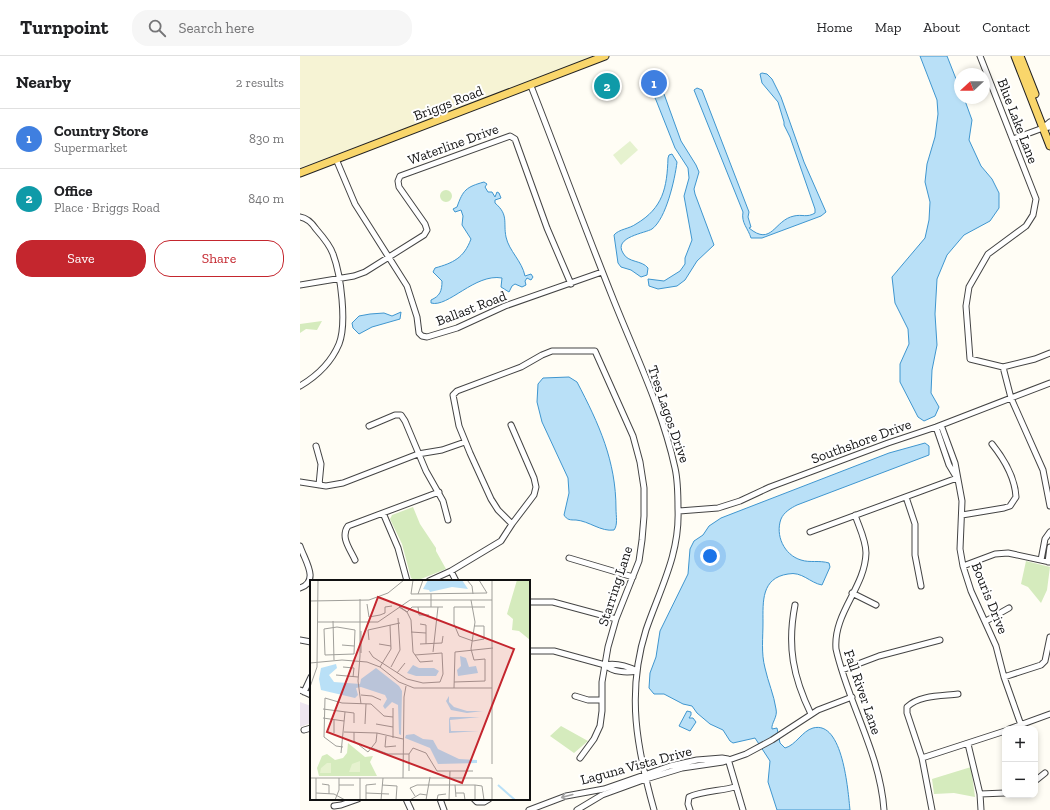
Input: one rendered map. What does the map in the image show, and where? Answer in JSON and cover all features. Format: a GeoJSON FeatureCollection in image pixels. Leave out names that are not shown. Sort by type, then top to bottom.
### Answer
{"type":"FeatureCollection","features":[{"type":"Feature","properties":{"kind":"main road","name":"Briggs Road"},"geometry":{"type":"LineString","coordinates":[[300,173],[531,86],[605,56]]}},
{"type":"Feature","properties":{"kind":"main road"},"geometry":{"type":"LineString","coordinates":[[1015,56],[1048,127]]}},
{"type":"Feature","properties":{"kind":"main road"},"geometry":{"type":"LineString","coordinates":[[1020,56],[1048,127],[1050,146]]}},
{"type":"Feature","properties":{"kind":"street","name":"Blue Lake Lane"},"geometry":{"type":"LineString","coordinates":[[980,56],[1036,199],[1033,215],[1026,226],[988,254],[969,287],[966,306],[970,359],[1002,367]]}},
{"type":"Feature","properties":{"kind":"street","name":"Tres Lagos Drive"},"geometry":{"type":"LineString","coordinates":[[531,86],[602,272],[657,409],[676,469],[678,511],[676,537],[670,569],[647,629],[637,671],[635,693],[635,722],[638,745],[654,810]]}},
{"type":"Feature","properties":{"kind":"street"},"geometry":{"type":"LineString","coordinates":[[1013,139],[1048,127]]}},
{"type":"Feature","properties":{"kind":"street","name":"Waterline Drive"},"geometry":{"type":"LineString","coordinates":[[390,257],[424,235],[427,230],[399,187],[398,182],[400,176],[510,136],[515,139],[547,228],[571,284]]}},
{"type":"Feature","properties":{"kind":"street","name":"Ballast Road"},"geometry":{"type":"LineString","coordinates":[[336,159],[355,204],[407,286],[417,317],[419,333],[422,336],[427,337],[457,328],[506,306],[602,272]]}},
{"type":"Feature","properties":{"kind":"street"},"geometry":{"type":"LineString","coordinates":[[300,217],[307,219],[328,244],[333,254],[339,279],[343,330],[339,344],[321,371],[300,386]]}},
{"type":"Feature","properties":{"kind":"street"},"geometry":{"type":"LineString","coordinates":[[300,285],[339,279],[365,272],[390,257]]}},
{"type":"Feature","properties":{"kind":"street","name":"Starring Lane"},"geometry":{"type":"LineString","coordinates":[[465,442],[459,426],[453,396],[457,391],[521,368],[542,355],[552,351],[595,351],[633,436],[640,462],[644,488],[643,529],[640,552],[633,578],[616,619],[605,665],[601,687],[601,718],[597,733],[580,758]]}},
{"type":"Feature","properties":{"kind":"street"},"geometry":{"type":"LineString","coordinates":[[1050,353],[1002,367],[1011,398],[1043,470],[1050,506]]}},
{"type":"Feature","properties":{"kind":"street","name":"Southshore Drive"},"geometry":{"type":"LineString","coordinates":[[678,511],[718,508],[740,501],[785,482],[888,443],[939,426],[1050,383]]}},
{"type":"Feature","properties":{"kind":"street"},"geometry":{"type":"LineString","coordinates":[[369,426],[395,415],[401,415],[405,421],[426,472],[439,492],[448,520]]}},
{"type":"Feature","properties":{"kind":"street"},"geometry":{"type":"LineString","coordinates":[[431,580],[452,571],[501,541],[512,524],[528,506],[534,495],[536,487],[510,425]]}},
{"type":"Feature","properties":{"kind":"street","name":"Bouris Drive"},"geometry":{"type":"LineString","coordinates":[[939,426],[962,501],[960,550],[963,566],[971,591],[986,621],[996,646],[1004,677],[1021,725]]}},
{"type":"Feature","properties":{"kind":"street"},"geometry":{"type":"LineString","coordinates":[[300,482],[326,486],[343,482],[418,454],[442,450],[465,442],[491,499],[498,510],[512,524]]}},
{"type":"Feature","properties":{"kind":"street"},"geometry":{"type":"LineString","coordinates":[[962,515],[1010,506],[1016,497],[1014,485],[1008,469],[1002,456],[992,444]]}},
{"type":"Feature","properties":{"kind":"street"},"geometry":{"type":"LineString","coordinates":[[316,446],[322,464],[319,485]]}},
{"type":"Feature","properties":{"kind":"street"},"geometry":{"type":"LineString","coordinates":[[810,532],[956,478]]}},
{"type":"Feature","properties":{"kind":"street"},"geometry":{"type":"LineString","coordinates":[[355,560],[344,537],[344,531],[348,526],[439,492]]}},
{"type":"Feature","properties":{"kind":"street"},"geometry":{"type":"LineString","coordinates":[[906,497],[915,524],[915,555],[921,586]]}},
{"type":"Feature","properties":{"kind":"street"},"geometry":{"type":"LineString","coordinates":[[383,513],[398,548],[408,580]]}},
{"type":"Feature","properties":{"kind":"street","name":"Fall River Lane"},"geometry":{"type":"LineString","coordinates":[[855,515],[864,541],[866,552],[862,570],[836,629],[836,649],[875,764],[881,788],[884,810]]}},
{"type":"Feature","properties":{"kind":"street"},"geometry":{"type":"LineString","coordinates":[[1041,560],[1045,540],[1050,532]]}},
{"type":"Feature","properties":{"kind":"street"},"geometry":{"type":"LineString","coordinates":[[300,546],[311,576],[310,580]]}},
{"type":"Feature","properties":{"kind":"street"},"geometry":{"type":"LineString","coordinates":[[963,566],[995,554],[1008,553],[1049,562],[1050,547],[1044,546]]}},
{"type":"Feature","properties":{"kind":"street"},"geometry":{"type":"LineString","coordinates":[[569,558],[633,578]]}},
{"type":"Feature","properties":{"kind":"street"},"geometry":{"type":"LineString","coordinates":[[452,571],[456,580]]}},
{"type":"Feature","properties":{"kind":"street"},"geometry":{"type":"LineString","coordinates":[[300,588],[307,586],[310,582]]}},
{"type":"Feature","properties":{"kind":"street"},"geometry":{"type":"LineString","coordinates":[[852,593],[876,605]]}},
{"type":"Feature","properties":{"kind":"street"},"geometry":{"type":"LineString","coordinates":[[530,602],[553,602],[616,619]]}},
{"type":"Feature","properties":{"kind":"street"},"geometry":{"type":"LineString","coordinates":[[795,605],[790,633],[791,656],[802,694],[811,714]]}},
{"type":"Feature","properties":{"kind":"street"},"geometry":{"type":"LineString","coordinates":[[986,621],[1009,608]]}},
{"type":"Feature","properties":{"kind":"street"},"geometry":{"type":"LineString","coordinates":[[1004,677],[1041,665],[1046,661],[1050,637]]}},
{"type":"Feature","properties":{"kind":"street"},"geometry":{"type":"LineString","coordinates":[[300,640],[310,642]]}},
{"type":"Feature","properties":{"kind":"street"},"geometry":{"type":"LineString","coordinates":[[842,670],[879,656],[940,640]]}},
{"type":"Feature","properties":{"kind":"street"},"geometry":{"type":"LineString","coordinates":[[530,651],[554,651],[605,665],[611,664],[630,667],[637,671]]}},
{"type":"Feature","properties":{"kind":"street"},"geometry":{"type":"LineString","coordinates":[[307,692],[310,681]]}},
{"type":"Feature","properties":{"kind":"street"},"geometry":{"type":"LineString","coordinates":[[932,810],[922,758],[907,712],[907,706],[912,702],[928,697],[958,694]]}},
{"type":"Feature","properties":{"kind":"street"},"geometry":{"type":"LineString","coordinates":[[575,696],[588,700],[602,700]]}},
{"type":"Feature","properties":{"kind":"street","name":"Laguna Vista Drive"},"geometry":{"type":"LineString","coordinates":[[530,810],[566,796],[604,789],[645,776],[682,768],[723,762],[756,749],[811,714],[852,697]]}},
{"type":"Feature","properties":{"kind":"street"},"geometry":{"type":"LineString","coordinates":[[1018,726],[1050,714]]}},
{"type":"Feature","properties":{"kind":"street"},"geometry":{"type":"LineString","coordinates":[[304,730],[310,728]]}},
{"type":"Feature","properties":{"kind":"street"},"geometry":{"type":"LineString","coordinates":[[922,758],[1002,732]]}},
{"type":"Feature","properties":{"kind":"street"},"geometry":{"type":"LineString","coordinates":[[968,744],[980,794],[981,810]]}},
{"type":"Feature","properties":{"kind":"street"},"geometry":{"type":"LineString","coordinates":[[728,760],[743,810]]}},
{"type":"Feature","properties":{"kind":"street"},"geometry":{"type":"LineString","coordinates":[[1038,779],[1045,773]]}},
{"type":"Feature","properties":{"kind":"street","name":"Laguna Vista Drive"},"geometry":{"type":"LineString","coordinates":[[577,810],[602,795],[645,776]]}},
{"type":"Feature","properties":{"kind":"street"},"geometry":{"type":"LineString","coordinates":[[690,810],[688,804],[689,798],[695,794],[715,792],[735,787]]}},
{"type":"Feature","properties":{"kind":"street"},"geometry":{"type":"LineString","coordinates":[[980,794],[1002,793]]}},
{"type":"Feature","properties":{"kind":"street"},"geometry":{"type":"LineString","coordinates":[[334,806],[355,800]]}},
{"type":"Feature","properties":{"kind":"street"},"geometry":{"type":"LineString","coordinates":[[406,800],[411,810]]}},
{"type":"Feature","properties":{"kind":"street"},"geometry":{"type":"LineString","coordinates":[[440,800],[444,810]]}},
{"type":"Feature","properties":{"kind":"street"},"geometry":{"type":"LineString","coordinates":[[476,800],[484,802],[487,800]]}},
{"type":"Feature","properties":{"kind":"shaded area"},"geometry":{"type":"Polygon","coordinates":[[[300,56],[597,56],[300,168],[300,56]]]}},
{"type":"Feature","properties":{"kind":"shaded area"},"geometry":{"type":"Polygon","coordinates":[[[300,702],[310,706],[310,723],[300,727],[300,702]]]}},
{"type":"Feature","properties":{"kind":"green space"},"geometry":{"type":"Polygon","coordinates":[[[630,141],[638,150],[621,165],[613,155],[630,141]]]}},
{"type":"Feature","properties":{"kind":"green space"},"geometry":{"type":"Polygon","coordinates":[[[448,190],[451,191],[451,201],[444,202],[441,201],[440,194],[441,191],[448,190]]]}},
{"type":"Feature","properties":{"kind":"green space"},"geometry":{"type":"Polygon","coordinates":[[[322,321],[317,330],[306,329],[300,333],[300,324],[322,321]]]}},
{"type":"Feature","properties":{"kind":"green space"},"geometry":{"type":"Polygon","coordinates":[[[413,507],[420,524],[436,548],[436,551],[446,569],[418,580],[411,578],[402,544],[390,519],[392,515],[413,507]]]}},
{"type":"Feature","properties":{"kind":"green space"},"geometry":{"type":"Polygon","coordinates":[[[1026,561],[1050,567],[1047,590],[1041,603],[1028,587],[1021,584],[1026,561]]]}},
{"type":"Feature","properties":{"kind":"green space"},"geometry":{"type":"Polygon","coordinates":[[[561,726],[588,741],[574,753],[550,736],[561,726]]]}},
{"type":"Feature","properties":{"kind":"green space"},"geometry":{"type":"Polygon","coordinates":[[[971,767],[975,797],[954,793],[934,794],[932,779],[971,767]]]}},
{"type":"Feature","properties":{"kind":"water"},"geometry":{"type":"Polygon","coordinates":[[[920,56],[947,56],[954,74],[954,104],[966,104],[972,120],[969,140],[981,166],[992,179],[999,193],[999,208],[990,221],[964,235],[947,255],[937,279],[935,314],[937,345],[932,370],[931,393],[939,407],[935,416],[924,421],[918,417],[900,382],[900,364],[909,344],[908,329],[895,303],[892,277],[925,238],[929,220],[930,202],[925,182],[927,164],[935,137],[938,114],[937,100],[920,56]]]}},
{"type":"Feature","properties":{"kind":"water"},"geometry":{"type":"Polygon","coordinates":[[[760,74],[767,74],[772,79],[781,97],[804,162],[826,212],[821,216],[762,238],[751,238],[744,222],[743,212],[694,90],[697,88],[702,90],[749,212],[748,217],[751,227],[749,228],[763,235],[768,234],[787,218],[794,216],[807,216],[815,213],[815,209],[790,137],[784,125],[778,102],[762,83],[760,74]]]}},
{"type":"Feature","properties":{"kind":"water"},"geometry":{"type":"Polygon","coordinates":[[[659,91],[664,94],[681,141],[699,172],[694,189],[695,194],[714,245],[697,261],[685,280],[677,286],[658,289],[649,286],[648,279],[664,281],[680,271],[685,264],[685,258],[692,240],[684,196],[689,178],[688,168],[675,148],[654,96],[659,91]]]}},
{"type":"Feature","properties":{"kind":"water"},"geometry":{"type":"Polygon","coordinates":[[[672,154],[677,162],[676,169],[672,188],[662,217],[652,229],[632,236],[622,243],[621,248],[625,256],[645,265],[648,268],[647,275],[641,277],[631,270],[621,267],[618,263],[614,235],[619,231],[633,226],[645,218],[658,204],[665,188],[668,158],[669,155],[672,154]]]}},
{"type":"Feature","properties":{"kind":"water"},"geometry":{"type":"Polygon","coordinates":[[[484,182],[487,184],[485,187],[488,192],[492,192],[495,197],[497,192],[499,193],[501,198],[495,200],[495,203],[504,215],[505,232],[510,247],[525,276],[531,274],[533,277],[531,280],[527,278],[525,281],[526,285],[522,287],[515,284],[509,292],[501,287],[502,278],[482,280],[445,300],[438,303],[431,303],[431,300],[437,297],[442,288],[442,281],[433,272],[435,268],[457,259],[465,251],[471,239],[462,225],[463,216],[461,210],[455,212],[453,209],[457,207],[463,193],[466,190],[484,182]]]}},
{"type":"Feature","properties":{"kind":"water"},"geometry":{"type":"Polygon","coordinates":[[[401,312],[400,319],[372,327],[359,334],[353,328],[352,323],[359,316],[384,313],[392,316],[401,312]]]}},
{"type":"Feature","properties":{"kind":"water"},"geometry":{"type":"Polygon","coordinates":[[[569,377],[577,382],[605,443],[613,475],[615,491],[616,526],[614,530],[604,529],[581,521],[569,519],[564,515],[569,493],[568,478],[542,422],[537,402],[538,384],[543,378],[569,377]]]}},
{"type":"Feature","properties":{"kind":"water"},"geometry":{"type":"Polygon","coordinates":[[[925,443],[929,446],[929,455],[797,505],[786,512],[781,519],[779,525],[780,538],[782,544],[790,554],[804,561],[829,563],[830,567],[822,585],[798,574],[788,574],[779,576],[773,580],[765,592],[763,607],[763,651],[765,668],[774,699],[776,712],[772,729],[777,728],[780,743],[785,748],[813,728],[823,728],[831,735],[837,745],[842,759],[848,788],[850,810],[777,810],[768,782],[770,761],[755,738],[733,743],[723,730],[710,724],[697,713],[692,706],[683,704],[664,694],[654,694],[649,688],[650,673],[656,657],[660,631],[688,574],[690,549],[694,541],[703,535],[709,526],[721,518],[889,453],[925,443]]]}},
{"type":"Feature","properties":{"kind":"water"},"geometry":{"type":"Polygon","coordinates":[[[687,711],[691,712],[689,718],[693,718],[696,722],[690,731],[679,726],[687,711]]]}},
{"type":"Feature","properties":{"kind":"place","name":"Country Store"},"geometry":{"type":"Point","coordinates":[654,83]}},
{"type":"Feature","properties":{"kind":"place","name":"Office"},"geometry":{"type":"Point","coordinates":[607,86]}}]}
